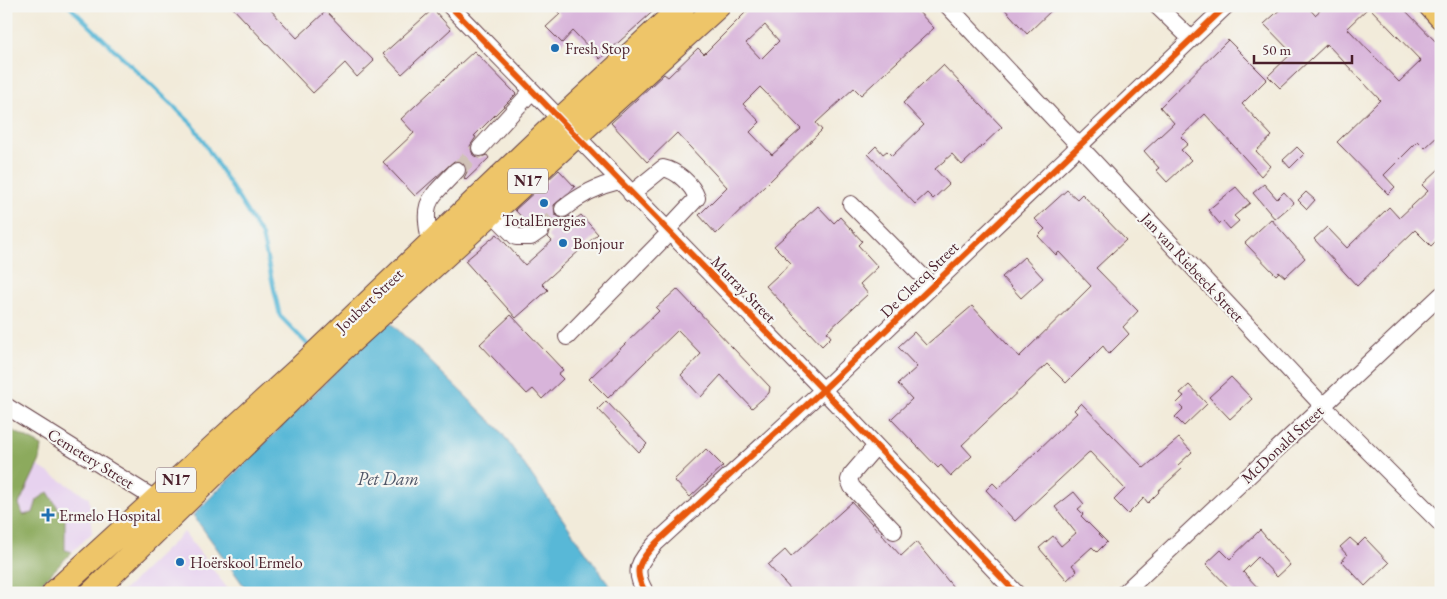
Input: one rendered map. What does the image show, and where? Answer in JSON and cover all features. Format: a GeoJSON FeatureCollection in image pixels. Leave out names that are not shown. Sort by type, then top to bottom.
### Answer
{"type":"FeatureCollection","features":[{"type":"Feature","properties":{"kind":"highway","name":"Joubert Street"},"geometry":{"type":"LineString","coordinates":[[54,593],[165,506],[303,375],[430,242],[683,6]]}},
{"type":"Feature","properties":{"kind":"highway","name":"Joubert Street"},"geometry":{"type":"LineString","coordinates":[[330,348],[492,213],[718,6]]}},
{"type":"Feature","properties":{"kind":"highway"},"geometry":{"type":"LineString","coordinates":[[1430,6],[1441,16]]}},
{"type":"Feature","properties":{"kind":"highway","name":"Joubert Street"},"geometry":{"type":"LineString","coordinates":[[92,593],[165,506]]}},
{"type":"Feature","properties":{"kind":"street","name":"Murray Street"},"geometry":{"type":"LineString","coordinates":[[450,6],[531,92],[823,390],[1016,593]]}},
{"type":"Feature","properties":{"kind":"street","name":"Jan van Riebeeck Street"},"geometry":{"type":"LineString","coordinates":[[948,6],[1324,406],[1441,524]]}},
{"type":"Feature","properties":{"kind":"street"},"geometry":{"type":"LineString","coordinates":[[1157,6],[1191,39]]}},
{"type":"Feature","properties":{"kind":"street","name":"De Clercq Street"},"geometry":{"type":"LineString","coordinates":[[646,593],[638,576],[641,560],[657,542],[823,390],[1226,6]]}},
{"type":"Feature","properties":{"kind":"street"},"geometry":{"type":"LineString","coordinates":[[480,148],[531,92]]}},
{"type":"Feature","properties":{"kind":"street"},"geometry":{"type":"LineString","coordinates":[[567,337],[668,232],[697,198],[688,184],[672,170],[663,168],[631,194]]}},
{"type":"Feature","properties":{"kind":"street"},"geometry":{"type":"LineString","coordinates":[[430,242],[425,211],[429,200],[457,170]]}},
{"type":"Feature","properties":{"kind":"street"},"geometry":{"type":"LineString","coordinates":[[563,209],[578,197],[602,185],[619,181]]}},
{"type":"Feature","properties":{"kind":"street"},"geometry":{"type":"LineString","coordinates":[[851,204],[932,286]]}},
{"type":"Feature","properties":{"kind":"street"},"geometry":{"type":"LineString","coordinates":[[492,213],[516,237],[531,237],[541,230]]}},
{"type":"Feature","properties":{"kind":"street","name":"McDonald Street"},"geometry":{"type":"LineString","coordinates":[[1124,593],[1441,294]]}},
{"type":"Feature","properties":{"kind":"street","name":"Cemetery Street"},"geometry":{"type":"LineString","coordinates":[[6,406],[165,506]]}},
{"type":"Feature","properties":{"kind":"street"},"geometry":{"type":"LineString","coordinates":[[876,446],[851,475],[849,480],[852,487],[894,531]]}},
{"type":"Feature","properties":{"kind":"shaded area","name":"Ermelo Hospital"},"geometry":{"type":"Polygon","coordinates":[[[6,446],[89,498],[92,533],[29,593],[6,593],[6,446]]]}},
{"type":"Feature","properties":{"kind":"shaded area","name":"Hoërskool Ermelo"},"geometry":{"type":"Polygon","coordinates":[[[184,532],[231,593],[121,593],[184,532]]]}},
{"type":"Feature","properties":{"kind":"green space","name":"Ermelo Hospital"},"geometry":{"type":"Polygon","coordinates":[[[6,427],[42,446],[40,460],[19,504],[23,515],[33,513],[37,500],[48,492],[65,519],[65,550],[72,552],[32,593],[6,593],[6,427]]]}},
{"type":"Feature","properties":{"kind":"water","name":"Pet Dam"},"geometry":{"type":"Polygon","coordinates":[[[388,320],[499,429],[615,593],[249,593],[193,515],[388,320]]]}},
{"type":"Feature","properties":{"kind":"building"},"geometry":{"type":"Polygon","coordinates":[[[231,6],[267,6],[297,38],[326,11],[374,61],[357,77],[345,63],[313,93],[231,6]]]}},
{"type":"Feature","properties":{"kind":"building"},"geometry":{"type":"Polygon","coordinates":[[[552,6],[659,6],[600,59],[573,31],[562,43],[546,27],[560,14],[552,6]]]}},
{"type":"Feature","properties":{"kind":"building"},"geometry":{"type":"Polygon","coordinates":[[[752,6],[842,6],[846,11],[851,6],[913,6],[934,28],[861,95],[854,88],[816,123],[822,130],[716,234],[699,215],[727,187],[677,133],[647,162],[611,123],[664,74],[668,77],[698,48],[704,54],[752,6]],[[765,25],[746,43],[761,59],[779,41],[765,25]],[[760,87],[743,104],[760,122],[750,132],[772,155],[801,129],[760,87]]]}},
{"type":"Feature","properties":{"kind":"building"},"geometry":{"type":"Polygon","coordinates":[[[1002,6],[1056,6],[1027,34],[1002,6]]]}},
{"type":"Feature","properties":{"kind":"building"},"geometry":{"type":"Polygon","coordinates":[[[1284,6],[1307,6],[1315,15],[1325,6],[1401,6],[1441,47],[1441,133],[1425,148],[1418,141],[1384,175],[1395,187],[1388,194],[1337,142],[1380,100],[1327,44],[1280,88],[1268,76],[1292,53],[1264,24],[1284,6]],[[1369,7],[1347,28],[1399,82],[1421,61],[1369,7]]]}},
{"type":"Feature","properties":{"kind":"building"},"geometry":{"type":"Polygon","coordinates":[[[433,9],[451,29],[402,74],[383,54],[433,9]]]}},
{"type":"Feature","properties":{"kind":"building"},"geometry":{"type":"Polygon","coordinates":[[[1228,40],[1267,79],[1242,104],[1272,136],[1256,151],[1270,166],[1261,176],[1205,114],[1181,137],[1188,144],[1181,150],[1191,160],[1167,182],[1156,170],[1159,168],[1144,151],[1174,123],[1160,107],[1228,40]]]}},
{"type":"Feature","properties":{"kind":"building"},"geometry":{"type":"Polygon","coordinates":[[[474,51],[516,94],[474,136],[476,137],[470,146],[473,155],[478,158],[487,155],[489,158],[466,180],[464,178],[467,172],[464,163],[454,161],[415,196],[383,162],[414,133],[401,119],[474,51]]]}},
{"type":"Feature","properties":{"kind":"building"},"geometry":{"type":"Polygon","coordinates":[[[943,65],[1002,127],[962,165],[952,154],[935,169],[949,184],[933,199],[927,193],[915,204],[868,154],[876,146],[883,154],[887,151],[892,156],[924,125],[903,103],[943,65]]]}},
{"type":"Feature","properties":{"kind":"building"},"geometry":{"type":"Polygon","coordinates":[[[1297,147],[1304,154],[1290,168],[1283,160],[1297,147]]]}},
{"type":"Feature","properties":{"kind":"building"},"geometry":{"type":"Polygon","coordinates":[[[1441,167],[1441,236],[1431,246],[1415,230],[1357,286],[1314,239],[1327,227],[1347,248],[1389,207],[1399,218],[1428,191],[1422,185],[1441,167]]]}},
{"type":"Feature","properties":{"kind":"building"},"geometry":{"type":"Polygon","coordinates":[[[559,170],[575,187],[554,205],[555,215],[564,219],[570,216],[574,220],[581,215],[598,234],[542,284],[548,290],[516,318],[465,261],[497,234],[525,265],[552,241],[548,237],[551,230],[549,224],[541,220],[530,226],[515,210],[559,170]]]}},
{"type":"Feature","properties":{"kind":"building"},"geometry":{"type":"Polygon","coordinates":[[[1264,184],[1277,199],[1284,192],[1294,203],[1275,219],[1253,193],[1264,184]]]}},
{"type":"Feature","properties":{"kind":"building"},"geometry":{"type":"Polygon","coordinates":[[[1236,187],[1250,203],[1234,216],[1239,221],[1230,229],[1223,221],[1220,224],[1208,210],[1236,187]]]}},
{"type":"Feature","properties":{"kind":"building"},"geometry":{"type":"Polygon","coordinates":[[[1067,190],[1077,199],[1082,194],[1126,240],[1096,268],[1138,311],[1123,327],[1129,334],[1109,354],[1103,346],[1066,383],[1047,364],[962,445],[972,456],[951,476],[941,465],[938,468],[891,419],[912,399],[898,384],[917,367],[898,347],[914,332],[926,345],[972,306],[1019,357],[1091,286],[1059,252],[1056,255],[1038,236],[1045,229],[1035,219],[1067,190]]]}},
{"type":"Feature","properties":{"kind":"building"},"geometry":{"type":"Polygon","coordinates":[[[1306,192],[1315,200],[1307,209],[1298,200],[1306,192]]]}},
{"type":"Feature","properties":{"kind":"building"},"geometry":{"type":"Polygon","coordinates":[[[818,206],[834,223],[840,217],[862,241],[858,245],[878,267],[860,284],[868,294],[827,332],[831,337],[822,346],[766,286],[791,263],[774,246],[818,206]]]}},
{"type":"Feature","properties":{"kind":"building"},"geometry":{"type":"Polygon","coordinates":[[[1271,219],[1305,258],[1285,277],[1279,272],[1276,275],[1245,243],[1271,219]]]}},
{"type":"Feature","properties":{"kind":"building"},"geometry":{"type":"Polygon","coordinates":[[[1024,257],[1043,278],[1021,298],[1002,277],[1024,257]]]}},
{"type":"Feature","properties":{"kind":"building"},"geometry":{"type":"Polygon","coordinates":[[[677,289],[770,387],[769,393],[752,408],[721,375],[701,397],[681,375],[701,354],[678,330],[608,398],[589,379],[659,311],[656,308],[677,289]]]}},
{"type":"Feature","properties":{"kind":"building"},"geometry":{"type":"Polygon","coordinates":[[[511,315],[563,370],[558,374],[563,379],[542,399],[533,389],[527,394],[480,344],[511,315]]]}},
{"type":"Feature","properties":{"kind":"building"},"geometry":{"type":"Polygon","coordinates":[[[1231,377],[1252,399],[1230,419],[1209,397],[1231,377]]]}},
{"type":"Feature","properties":{"kind":"building"},"geometry":{"type":"Polygon","coordinates":[[[1189,385],[1207,404],[1184,426],[1175,417],[1183,409],[1177,403],[1184,396],[1180,393],[1189,385]]]}},
{"type":"Feature","properties":{"kind":"building"},"geometry":{"type":"Polygon","coordinates":[[[606,401],[647,444],[639,452],[598,409],[606,401]]]}},
{"type":"Feature","properties":{"kind":"building"},"geometry":{"type":"Polygon","coordinates":[[[1081,403],[1144,468],[1179,438],[1192,452],[1178,465],[1182,469],[1148,503],[1144,498],[1128,514],[1114,500],[1125,489],[1090,452],[1015,521],[986,490],[993,483],[998,488],[1077,413],[1074,410],[1081,403]]]}},
{"type":"Feature","properties":{"kind":"building"},"geometry":{"type":"Polygon","coordinates":[[[706,449],[723,466],[690,497],[674,480],[706,449]]]}},
{"type":"Feature","properties":{"kind":"building"},"geometry":{"type":"Polygon","coordinates":[[[1074,492],[1084,504],[1078,509],[1083,514],[1081,516],[1107,542],[1097,552],[1092,547],[1072,565],[1077,571],[1067,580],[1039,548],[1053,536],[1061,546],[1076,533],[1055,507],[1074,492]]]}},
{"type":"Feature","properties":{"kind":"building"},"geometry":{"type":"Polygon","coordinates":[[[852,502],[901,556],[916,542],[953,587],[946,593],[794,593],[768,565],[785,550],[791,557],[852,502]]]}},
{"type":"Feature","properties":{"kind":"building"},"geometry":{"type":"Polygon","coordinates":[[[1260,530],[1290,565],[1277,577],[1258,557],[1243,572],[1263,593],[1234,593],[1206,564],[1221,550],[1230,559],[1260,530]]]}},
{"type":"Feature","properties":{"kind":"building"},"geometry":{"type":"Polygon","coordinates":[[[1350,538],[1358,545],[1365,538],[1389,563],[1365,586],[1342,561],[1347,555],[1340,547],[1350,538]]]}},
{"type":"Feature","properties":{"kind":"waterway"},"geometry":{"type":"LineString","coordinates":[[69,6],[193,125],[262,236],[280,316],[310,347]]}},
{"type":"Feature","properties":{"kind":"tunnel"},"geometry":{"type":"LineString","coordinates":[[457,170],[480,148]]}},
{"type":"Feature","properties":{"kind":"tunnel"},"geometry":{"type":"LineString","coordinates":[[541,230],[563,209]]}},
{"type":"Feature","properties":{"kind":"cycle path"},"geometry":{"type":"LineString","coordinates":[[450,6],[823,390],[1016,593]]}},
{"type":"Feature","properties":{"kind":"cycle path"},"geometry":{"type":"LineString","coordinates":[[646,593],[641,585],[638,571],[642,560],[657,542],[823,390],[1226,6]]}},
{"type":"Feature","properties":{"kind":"place","name":"Fresh Stop"},"geometry":{"type":"Point","coordinates":[555,48]}},
{"type":"Feature","properties":{"kind":"place","name":"TotalEnergies"},"geometry":{"type":"Point","coordinates":[544,203]}},
{"type":"Feature","properties":{"kind":"place","name":"Bonjour"},"geometry":{"type":"Point","coordinates":[563,243]}},
{"type":"Feature","properties":{"kind":"place","name":"Ermelo Hospital"},"geometry":{"type":"Point","coordinates":[48,515]}},
{"type":"Feature","properties":{"kind":"place","name":"Hoërskool Ermelo"},"geometry":{"type":"Point","coordinates":[180,562]}}]}
